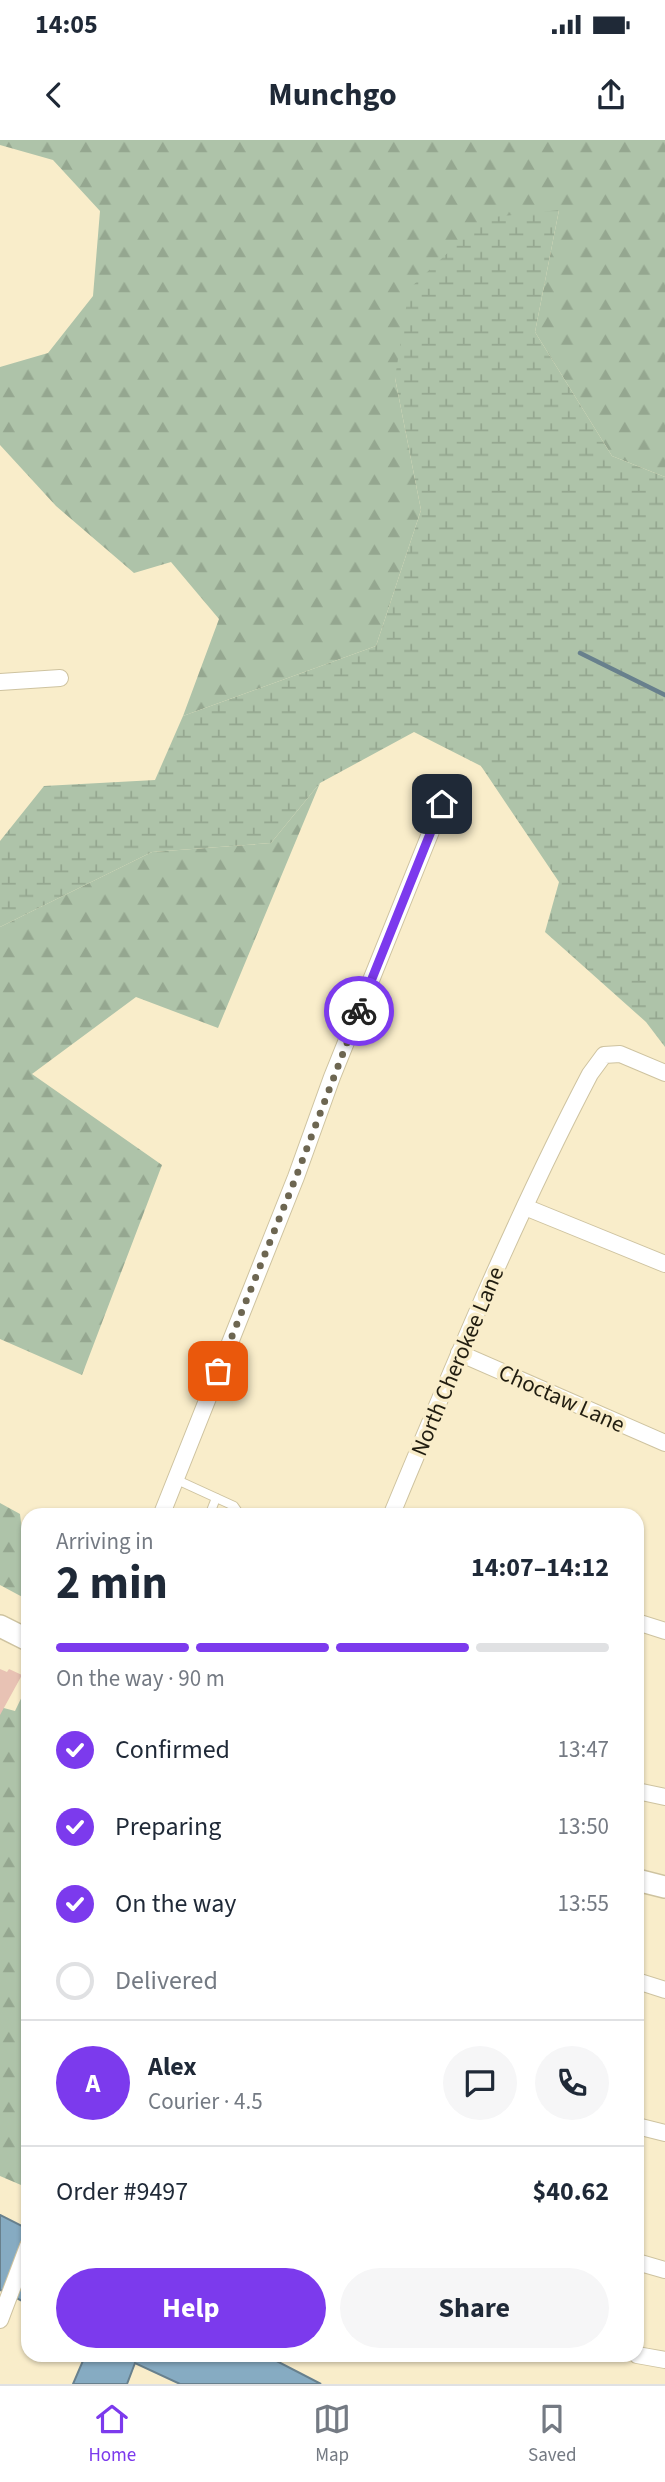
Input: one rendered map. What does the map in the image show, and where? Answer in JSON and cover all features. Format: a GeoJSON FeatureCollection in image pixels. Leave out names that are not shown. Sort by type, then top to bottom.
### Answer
{"type":"FeatureCollection","features":[{"type":"Feature","properties":{"kind":"main road"},"geometry":{"type":"LineString","coordinates":[[0,1626],[21,1636]]}},
{"type":"Feature","properties":{"kind":"main road"},"geometry":{"type":"LineString","coordinates":[[644,1882],[665,1887]]}},
{"type":"Feature","properties":{"kind":"street"},"geometry":{"type":"LineString","coordinates":[[0,682],[60,678]]}},
{"type":"Feature","properties":{"kind":"street"},"geometry":{"type":"LineString","coordinates":[[164,1508],[442,804]]}},
{"type":"Feature","properties":{"kind":"street","name":"North Cherokee Lane"},"geometry":{"type":"LineString","coordinates":[[394,1508],[458,1353],[590,1074],[604,1055],[620,1054],[665,1073]]}},
{"type":"Feature","properties":{"kind":"street"},"geometry":{"type":"LineString","coordinates":[[525,1207],[665,1264]]}},
{"type":"Feature","properties":{"kind":"street","name":"Choctaw Lane"},"geometry":{"type":"LineString","coordinates":[[458,1353],[665,1443]]}},
{"type":"Feature","properties":{"kind":"street"},"geometry":{"type":"LineString","coordinates":[[644,1624],[665,1631]]}},
{"type":"Feature","properties":{"kind":"street"},"geometry":{"type":"LineString","coordinates":[[644,1792],[665,1797]]}},
{"type":"Feature","properties":{"kind":"street"},"geometry":{"type":"LineString","coordinates":[[644,1983],[665,1990]]}},
{"type":"Feature","properties":{"kind":"street"},"geometry":{"type":"LineString","coordinates":[[644,2128],[665,2133]]}},
{"type":"Feature","properties":{"kind":"street"},"geometry":{"type":"LineString","coordinates":[[0,2319],[21,2264]]}},
{"type":"Feature","properties":{"kind":"street"},"geometry":{"type":"LineString","coordinates":[[644,2264],[665,2270]]}},
{"type":"Feature","properties":{"kind":"street"},"geometry":{"type":"LineString","coordinates":[[644,2356],[665,2360]]}},
{"type":"Feature","properties":{"kind":"lane"},"geometry":{"type":"LineString","coordinates":[[175,1479],[236,1508]]}},
{"type":"Feature","properties":{"kind":"lane"},"geometry":{"type":"LineString","coordinates":[[212,1508],[216,1498]]}},
{"type":"Feature","properties":{"kind":"green space"},"geometry":{"type":"Polygon","coordinates":[[[0,140],[665,140],[665,477],[612,456],[535,332],[559,210],[395,378],[421,510],[376,646],[183,716],[219,619],[171,562],[134,573],[56,506],[0,445],[0,367],[48,353],[93,296],[100,211],[53,160],[0,145],[0,140]]]}},
{"type":"Feature","properties":{"kind":"green space"},"geometry":{"type":"Polygon","coordinates":[[[559,210],[535,332],[612,456],[665,477],[665,1047],[646,1022],[545,932],[559,882],[481,766],[414,732],[320,783],[271,843],[152,852],[0,927],[0,841],[44,786],[155,780],[183,716],[376,646],[421,510],[395,378],[409,289],[485,218],[559,210]]]}},
{"type":"Feature","properties":{"kind":"green space"},"geometry":{"type":"Polygon","coordinates":[[[320,783],[218,1028],[136,997],[32,1074],[162,1165],[82,1375],[0,1339],[0,927],[152,852],[271,843],[320,783]]]}},
{"type":"Feature","properties":{"kind":"green space"},"geometry":{"type":"Polygon","coordinates":[[[0,1503],[20,1514],[21,1596],[0,1585],[0,1503]]]}},
{"type":"Feature","properties":{"kind":"green space"},"geometry":{"type":"Polygon","coordinates":[[[21,1699],[21,2185],[0,2176],[0,1707],[15,1711],[21,1699]]]}},
{"type":"Feature","properties":{"kind":"water"},"geometry":{"type":"Polygon","coordinates":[[[0,2215],[21,2226],[21,2300],[0,2290],[0,2215]]]}},
{"type":"Feature","properties":{"kind":"water"},"geometry":{"type":"Polygon","coordinates":[[[82,2362],[279,2362],[321,2384],[180,2384],[135,2363],[127,2384],[73,2384],[82,2362]]]}},
{"type":"Feature","properties":{"kind":"building"},"geometry":{"type":"Polygon","coordinates":[[[0,1669],[7,1672],[9,1669],[21,1677],[0,1715],[0,1669]]]}},
{"type":"Feature","properties":{"kind":"waterway"},"geometry":{"type":"LineString","coordinates":[[580,653],[665,695]]}},
{"type":"Feature","properties":{"kind":"way so far"},"geometry":{"type":"LineString","coordinates":[[218,1371],[359,1011]]}},
{"type":"Feature","properties":{"kind":"route"},"geometry":{"type":"LineString","coordinates":[[359,1011],[442,804]]}}]}
